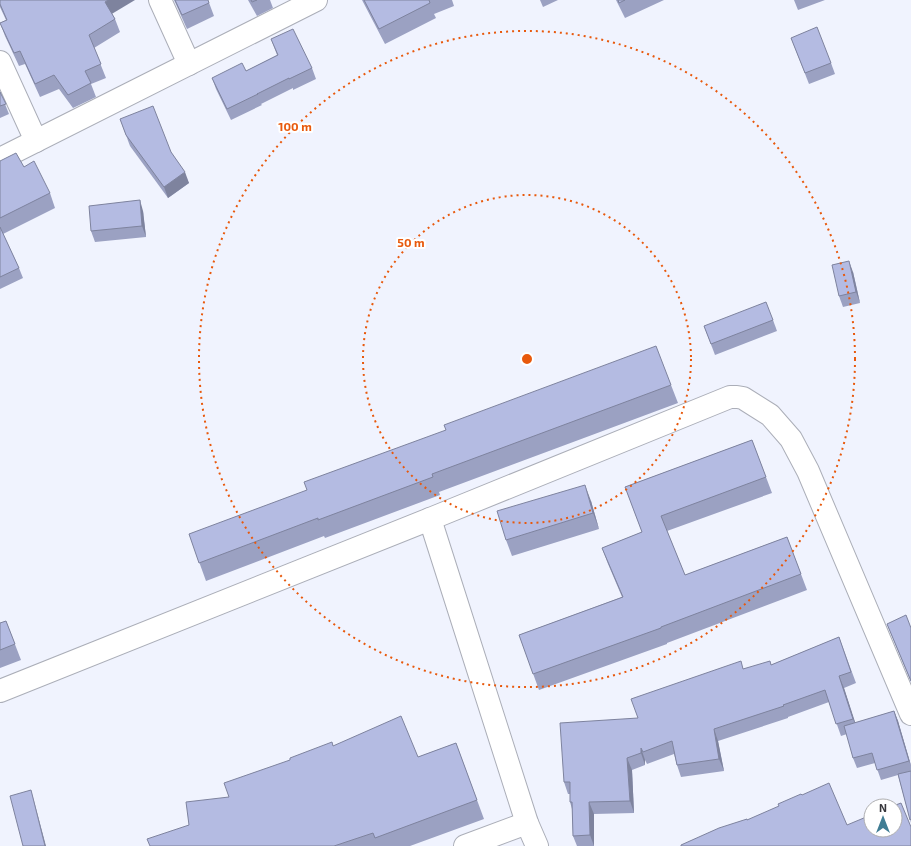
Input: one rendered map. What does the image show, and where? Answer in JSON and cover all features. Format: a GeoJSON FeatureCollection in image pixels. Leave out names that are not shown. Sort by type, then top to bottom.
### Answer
{"type":"FeatureCollection","features":[{"type":"Feature","properties":{"kind":"street"},"geometry":{"type":"LineString","coordinates":[[160,0],[189,64]]}},
{"type":"Feature","properties":{"kind":"street"},"geometry":{"type":"LineString","coordinates":[[0,159],[316,0]]}},
{"type":"Feature","properties":{"kind":"street"},"geometry":{"type":"LineString","coordinates":[[0,62],[36,141]]}},
{"type":"Feature","properties":{"kind":"street"},"geometry":{"type":"LineString","coordinates":[[0,691],[730,397],[736,397],[743,398],[770,415],[791,439],[811,478],[911,714]]}},
{"type":"Feature","properties":{"kind":"street"},"geometry":{"type":"LineString","coordinates":[[430,519],[527,823],[537,846]]}},
{"type":"Feature","properties":{"kind":"street"},"geometry":{"type":"LineString","coordinates":[[465,846],[527,823]]}},
{"type":"Feature","properties":{"kind":"building"},"geometry":{"type":"Polygon","coordinates":[[[0,0],[108,0],[105,2],[115,19],[89,35],[101,64],[85,71],[91,83],[68,95],[54,75],[35,84],[20,51],[14,53],[0,23],[7,20],[0,4],[0,0]]]}},
{"type":"Feature","properties":{"kind":"building"},"geometry":{"type":"Polygon","coordinates":[[[175,0],[208,0],[209,3],[182,15],[175,0]]]}},
{"type":"Feature","properties":{"kind":"building"},"geometry":{"type":"Polygon","coordinates":[[[364,0],[429,0],[430,3],[379,29],[364,0]]]}},
{"type":"Feature","properties":{"kind":"building"},"geometry":{"type":"Polygon","coordinates":[[[618,0],[625,0],[619,3],[618,0]]]}},
{"type":"Feature","properties":{"kind":"building"},"geometry":{"type":"Polygon","coordinates":[[[817,27],[831,63],[805,73],[791,38],[817,27]]]}},
{"type":"Feature","properties":{"kind":"building"},"geometry":{"type":"Polygon","coordinates":[[[293,29],[312,68],[227,109],[212,78],[242,63],[246,71],[278,55],[271,39],[293,29]]]}},
{"type":"Feature","properties":{"kind":"building"},"geometry":{"type":"Polygon","coordinates":[[[0,92],[6,104],[0,106],[0,92]]]}},
{"type":"Feature","properties":{"kind":"building"},"geometry":{"type":"Polygon","coordinates":[[[153,106],[171,152],[185,172],[164,187],[126,135],[120,119],[153,106]]]}},
{"type":"Feature","properties":{"kind":"building"},"geometry":{"type":"Polygon","coordinates":[[[16,153],[24,167],[34,161],[50,193],[0,218],[0,161],[16,153]]]}},
{"type":"Feature","properties":{"kind":"building"},"geometry":{"type":"Polygon","coordinates":[[[140,200],[142,226],[91,231],[89,206],[140,200]]]}},
{"type":"Feature","properties":{"kind":"building"},"geometry":{"type":"Polygon","coordinates":[[[0,227],[19,268],[0,277],[0,227]]]}},
{"type":"Feature","properties":{"kind":"building"},"geometry":{"type":"Polygon","coordinates":[[[849,261],[856,292],[839,296],[832,265],[849,261]]]}},
{"type":"Feature","properties":{"kind":"building"},"geometry":{"type":"Polygon","coordinates":[[[766,302],[773,320],[711,344],[704,326],[766,302]]]}},
{"type":"Feature","properties":{"kind":"building"},"geometry":{"type":"Polygon","coordinates":[[[656,346],[671,385],[432,474],[433,477],[199,563],[189,534],[307,490],[304,482],[446,430],[444,425],[656,346]]]}},
{"type":"Feature","properties":{"kind":"building"},"geometry":{"type":"Polygon","coordinates":[[[752,440],[766,477],[661,516],[685,575],[787,537],[801,574],[661,628],[533,674],[519,635],[623,597],[602,548],[642,532],[625,487],[752,440]]]}},
{"type":"Feature","properties":{"kind":"building"},"geometry":{"type":"Polygon","coordinates":[[[585,485],[593,513],[506,540],[497,511],[585,485]]]}},
{"type":"Feature","properties":{"kind":"building"},"geometry":{"type":"Polygon","coordinates":[[[906,615],[911,628],[911,681],[887,624],[906,615]]]}},
{"type":"Feature","properties":{"kind":"building"},"geometry":{"type":"Polygon","coordinates":[[[6,621],[15,644],[0,650],[0,623],[6,621]]]}},
{"type":"Feature","properties":{"kind":"building"},"geometry":{"type":"Polygon","coordinates":[[[839,637],[851,672],[839,676],[853,719],[836,724],[825,690],[783,705],[784,706],[714,729],[719,759],[677,765],[672,741],[643,752],[641,748],[641,753],[627,758],[630,801],[589,802],[590,835],[573,836],[570,782],[564,782],[560,723],[638,718],[631,699],[741,661],[743,669],[770,661],[771,665],[839,637]]]}},
{"type":"Feature","properties":{"kind":"building"},"geometry":{"type":"Polygon","coordinates":[[[894,711],[909,761],[877,770],[872,753],[853,758],[844,726],[894,711]]]}},
{"type":"Feature","properties":{"kind":"building"},"geometry":{"type":"Polygon","coordinates":[[[401,716],[418,757],[456,743],[477,800],[375,838],[373,833],[334,846],[150,846],[147,839],[189,825],[186,802],[229,797],[224,783],[290,760],[290,758],[332,742],[333,746],[401,716]]]}},
{"type":"Feature","properties":{"kind":"building"},"geometry":{"type":"Polygon","coordinates":[[[911,771],[911,819],[910,820],[898,774],[911,771]]]}},
{"type":"Feature","properties":{"kind":"building"},"geometry":{"type":"Polygon","coordinates":[[[829,783],[847,825],[863,818],[863,838],[903,838],[903,808],[911,827],[911,846],[681,846],[719,828],[747,820],[779,806],[778,804],[801,794],[802,795],[829,783]]]}},
{"type":"Feature","properties":{"kind":"building"},"geometry":{"type":"Polygon","coordinates":[[[31,790],[45,846],[23,846],[10,796],[31,790]]]}}]}
